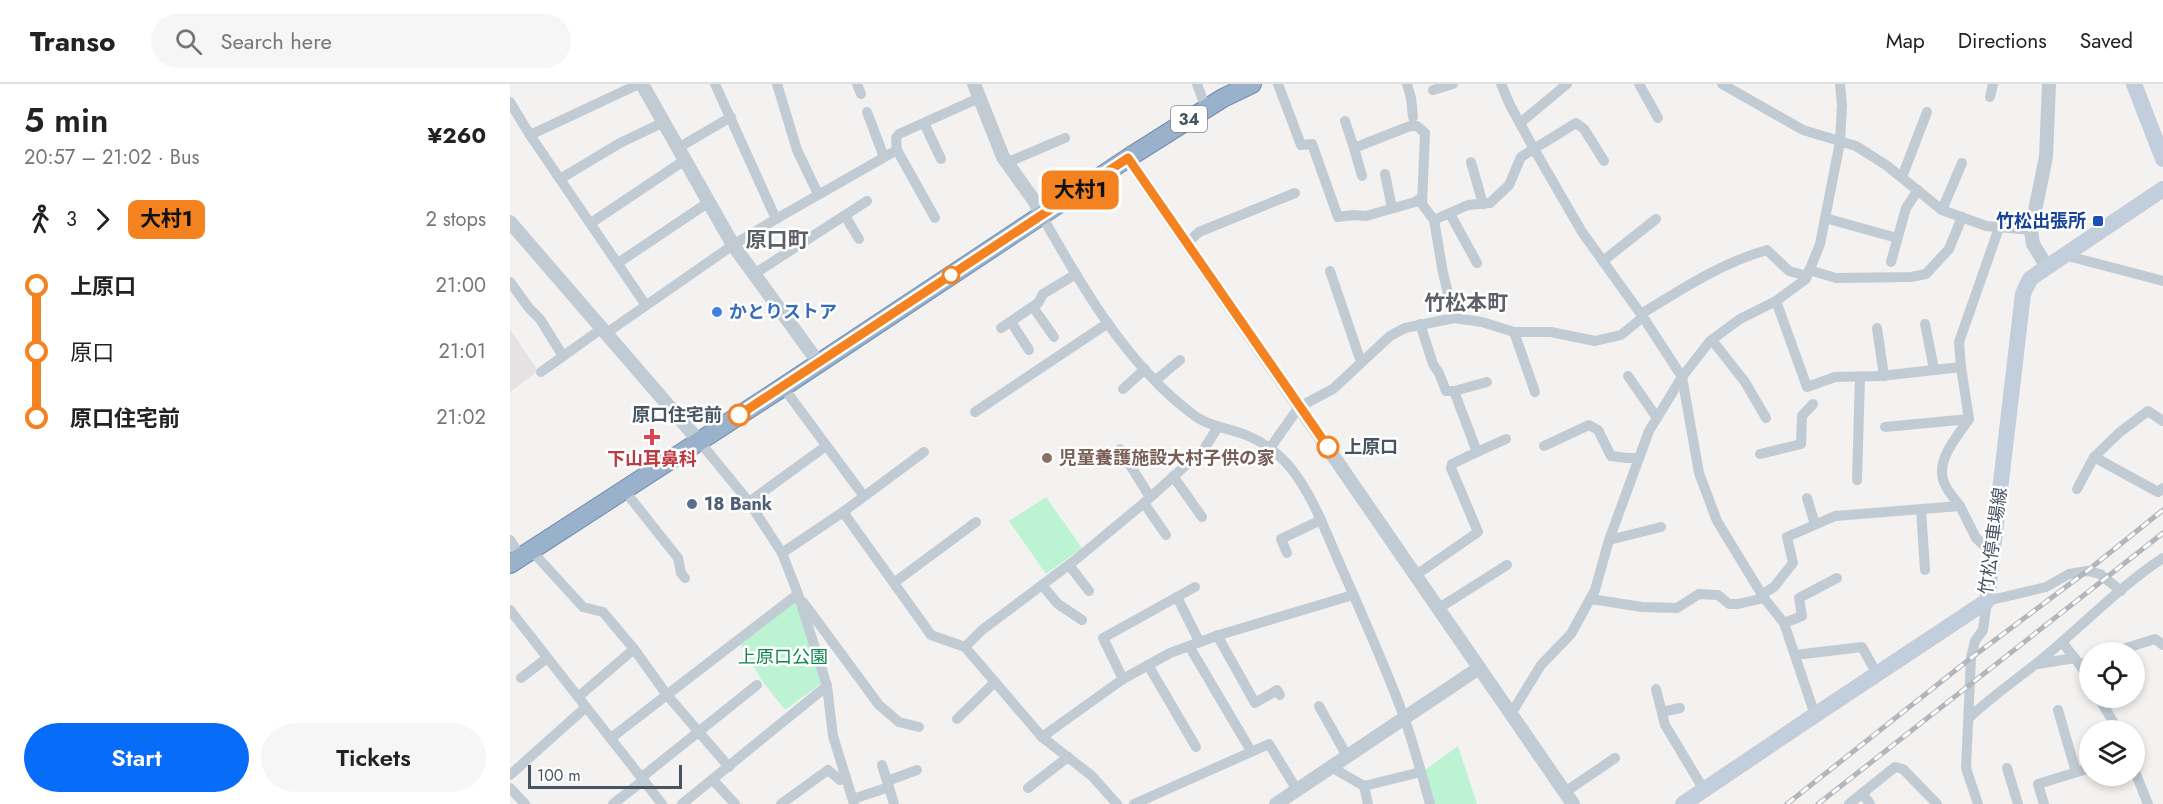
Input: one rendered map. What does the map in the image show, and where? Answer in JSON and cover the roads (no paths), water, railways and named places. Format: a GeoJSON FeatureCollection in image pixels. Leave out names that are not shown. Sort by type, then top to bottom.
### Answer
{"type":"FeatureCollection","features":[{"type":"Feature","properties":{"kind":"highway","name":"34"},"geometry":{"type":"LineString","coordinates":[[521,557],[783,387],[1128,158],[1206,108],[1252,84]]}},
{"type":"Feature","properties":{"kind":"main road"},"geometry":{"type":"LineString","coordinates":[[2134,84],[2163,159]]}},
{"type":"Feature","properties":{"kind":"main road","name":"竹松停車場線"},"geometry":{"type":"LineString","coordinates":[[1683,804],[1987,601],[2023,294],[2030,279],[2163,189]]}},
{"type":"Feature","properties":{"kind":"street"},"geometry":{"type":"LineString","coordinates":[[530,135],[640,84],[733,245],[818,362]]}},
{"type":"Feature","properties":{"kind":"street"},"geometry":{"type":"LineString","coordinates":[[715,84],[776,219]]}},
{"type":"Feature","properties":{"kind":"street"},"geometry":{"type":"LineString","coordinates":[[777,84],[797,150],[818,194]]}},
{"type":"Feature","properties":{"kind":"street"},"geometry":{"type":"LineString","coordinates":[[974,84],[1006,163],[1035,202],[1041,216],[1108,323],[1145,369],[1196,418],[1218,428],[1245,434],[1270,448],[1290,467],[1308,495],[1321,520],[1404,717],[1430,804]]}},
{"type":"Feature","properties":{"kind":"street"},"geometry":{"type":"LineString","coordinates":[[1197,84],[1206,108]]}},
{"type":"Feature","properties":{"kind":"street"},"geometry":{"type":"LineString","coordinates":[[1278,84],[1302,145],[1311,144],[1338,217],[1366,216],[1415,202],[1422,197]]}},
{"type":"Feature","properties":{"kind":"street"},"geometry":{"type":"LineString","coordinates":[[1407,84],[1413,117]]}},
{"type":"Feature","properties":{"kind":"street"},"geometry":{"type":"LineString","coordinates":[[1433,90],[1453,84]]}},
{"type":"Feature","properties":{"kind":"street"},"geometry":{"type":"LineString","coordinates":[[1502,84],[1534,149],[1582,232],[1642,315],[1682,377],[1699,473],[1717,521],[1762,596],[1784,623],[1815,715]]}},
{"type":"Feature","properties":{"kind":"street"},"geometry":{"type":"LineString","coordinates":[[1520,123],[1567,84]]}},
{"type":"Feature","properties":{"kind":"street"},"geometry":{"type":"LineString","coordinates":[[1639,84],[1658,118]]}},
{"type":"Feature","properties":{"kind":"street"},"geometry":{"type":"LineString","coordinates":[[1722,84],[1803,130],[1856,146],[1886,165],[1942,210],[2000,228],[2031,230]]}},
{"type":"Feature","properties":{"kind":"street"},"geometry":{"type":"LineString","coordinates":[[1511,714],[1541,665],[1571,634],[1595,590],[1649,430],[1682,377],[1712,340],[1740,319],[1776,301],[1808,273],[1820,244],[1840,142],[1842,105],[1840,84]]}},
{"type":"Feature","properties":{"kind":"street"},"geometry":{"type":"LineString","coordinates":[[1990,98],[1993,84]]}},
{"type":"Feature","properties":{"kind":"street"},"geometry":{"type":"LineString","coordinates":[[2044,84],[2049,84],[2046,157],[2031,230],[2033,244],[2047,267]]}},
{"type":"Feature","properties":{"kind":"street"},"geometry":{"type":"LineString","coordinates":[[935,218],[897,150],[896,138],[899,134],[979,98]]}},
{"type":"Feature","properties":{"kind":"street"},"geometry":{"type":"LineString","coordinates":[[510,102],[645,304]]}},
{"type":"Feature","properties":{"kind":"street"},"geometry":{"type":"LineString","coordinates":[[867,112],[884,157]]}},
{"type":"Feature","properties":{"kind":"street"},"geometry":{"type":"LineString","coordinates":[[1902,177],[1927,112]]}},
{"type":"Feature","properties":{"kind":"street"},"geometry":{"type":"LineString","coordinates":[[591,223],[731,117]]}},
{"type":"Feature","properties":{"kind":"street"},"geometry":{"type":"LineString","coordinates":[[560,179],[620,143],[664,122]]}},
{"type":"Feature","properties":{"kind":"street"},"geometry":{"type":"LineString","coordinates":[[1345,122],[1362,176]]}},
{"type":"Feature","properties":{"kind":"street"},"geometry":{"type":"LineString","coordinates":[[924,123],[941,159]]}},
{"type":"Feature","properties":{"kind":"street"},"geometry":{"type":"LineString","coordinates":[[1434,220],[1468,206],[1490,203],[1509,185],[1521,157],[1576,123],[1584,129],[1604,161]]}},
{"type":"Feature","properties":{"kind":"street"},"geometry":{"type":"LineString","coordinates":[[1354,148],[1410,126],[1417,126],[1425,134],[1422,204],[1434,220],[1454,318]]}},
{"type":"Feature","properties":{"kind":"street"},"geometry":{"type":"LineString","coordinates":[[1006,163],[1065,138]]}},
{"type":"Feature","properties":{"kind":"street"},"geometry":{"type":"LineString","coordinates":[[541,372],[733,245],[897,150]]}},
{"type":"Feature","properties":{"kind":"street"},"geometry":{"type":"LineString","coordinates":[[1128,158],[1573,804]]}},
{"type":"Feature","properties":{"kind":"street"},"geometry":{"type":"LineString","coordinates":[[1471,162],[1483,204]]}},
{"type":"Feature","properties":{"kind":"street"},"geometry":{"type":"LineString","coordinates":[[1942,210],[1962,163]]}},
{"type":"Feature","properties":{"kind":"street"},"geometry":{"type":"LineString","coordinates":[[1385,174],[1392,208]]}},
{"type":"Feature","properties":{"kind":"street"},"geometry":{"type":"LineString","coordinates":[[1890,262],[1906,208],[1918,190]]}},
{"type":"Feature","properties":{"kind":"street"},"geometry":{"type":"LineString","coordinates":[[1186,243],[1199,232],[1295,193]]}},
{"type":"Feature","properties":{"kind":"street"},"geometry":{"type":"LineString","coordinates":[[754,274],[867,201]]}},
{"type":"Feature","properties":{"kind":"street"},"geometry":{"type":"LineString","coordinates":[[618,264],[709,202]]}},
{"type":"Feature","properties":{"kind":"street"},"geometry":{"type":"LineString","coordinates":[[1450,214],[1477,263]]}},
{"type":"Feature","properties":{"kind":"street"},"geometry":{"type":"LineString","coordinates":[[845,216],[859,239]]}},
{"type":"Feature","properties":{"kind":"street"},"geometry":{"type":"LineString","coordinates":[[1270,448],[1299,407],[1333,389],[1390,336],[1405,328],[1454,318],[1482,322],[1514,332],[1551,332],[1595,341],[1621,335],[1642,315],[1714,270],[1767,250],[1789,271],[1836,278],[1911,277],[1926,274],[1949,249],[1962,217]]}},
{"type":"Feature","properties":{"kind":"street"},"geometry":{"type":"LineString","coordinates":[[1826,218],[1897,238]]}},
{"type":"Feature","properties":{"kind":"street"},"geometry":{"type":"LineString","coordinates":[[1603,261],[1656,219]]}},
{"type":"Feature","properties":{"kind":"street"},"geometry":{"type":"LineString","coordinates":[[510,222],[699,441],[749,502],[782,553],[798,594],[827,686],[833,736],[854,801],[916,770]]}},
{"type":"Feature","properties":{"kind":"street"},"geometry":{"type":"LineString","coordinates":[[1993,554],[1976,538],[1942,474],[1945,458],[1969,419],[1959,342],[2000,228]]}},
{"type":"Feature","properties":{"kind":"street"},"geometry":{"type":"LineString","coordinates":[[2064,255],[2163,281]]}},
{"type":"Feature","properties":{"kind":"street"},"geometry":{"type":"LineString","coordinates":[[1330,272],[1362,362]]}},
{"type":"Feature","properties":{"kind":"street"},"geometry":{"type":"LineString","coordinates":[[1029,350],[1006,325],[1038,303],[1043,294],[1076,274]]}},
{"type":"Feature","properties":{"kind":"street"},"geometry":{"type":"LineString","coordinates":[[510,282],[529,308],[540,318],[563,356]]}},
{"type":"Feature","properties":{"kind":"street"},"geometry":{"type":"LineString","coordinates":[[1760,454],[1801,444],[1802,416],[1814,406],[1776,301]]}},
{"type":"Feature","properties":{"kind":"street"},"geometry":{"type":"LineString","coordinates":[[1033,307],[1054,337]]}},
{"type":"Feature","properties":{"kind":"street"},"geometry":{"type":"LineString","coordinates":[[975,412],[1108,323]]}},
{"type":"Feature","properties":{"kind":"street"},"geometry":{"type":"LineString","coordinates":[[1420,324],[1433,364],[1446,392],[1487,382]]}},
{"type":"Feature","properties":{"kind":"street"},"geometry":{"type":"LineString","coordinates":[[1925,324],[1934,369]]}},
{"type":"Feature","properties":{"kind":"street"},"geometry":{"type":"LineString","coordinates":[[1877,328],[1884,376]]}},
{"type":"Feature","properties":{"kind":"street"},"geometry":{"type":"LineString","coordinates":[[1514,332],[1535,392]]}},
{"type":"Feature","properties":{"kind":"street"},"geometry":{"type":"LineString","coordinates":[[1712,340],[1745,382],[1766,418]]}},
{"type":"Feature","properties":{"kind":"street"},"geometry":{"type":"LineString","coordinates":[[1156,380],[1180,360]]}},
{"type":"Feature","properties":{"kind":"street"},"geometry":{"type":"LineString","coordinates":[[1808,387],[1835,377],[1884,376],[1961,367]]}},
{"type":"Feature","properties":{"kind":"street"},"geometry":{"type":"LineString","coordinates":[[1123,389],[1145,369]]}},
{"type":"Feature","properties":{"kind":"street"},"geometry":{"type":"LineString","coordinates":[[1628,376],[1657,418]]}},
{"type":"Feature","properties":{"kind":"street"},"geometry":{"type":"LineString","coordinates":[[1857,480],[1860,377]]}},
{"type":"Feature","properties":{"kind":"street"},"geometry":{"type":"LineString","coordinates":[[783,387],[863,495]]}},
{"type":"Feature","properties":{"kind":"street"},"geometry":{"type":"LineString","coordinates":[[1454,391],[1477,452]]}},
{"type":"Feature","properties":{"kind":"street"},"geometry":{"type":"LineString","coordinates":[[2077,489],[2094,457],[2120,432],[2148,411],[2163,421]]}},
{"type":"Feature","properties":{"kind":"street"},"geometry":{"type":"LineString","coordinates":[[1885,427],[1969,419]]}},
{"type":"Feature","properties":{"kind":"street"},"geometry":{"type":"LineString","coordinates":[[1544,446],[1589,425],[1598,430],[1611,456],[1639,458]]}},
{"type":"Feature","properties":{"kind":"street"},"geometry":{"type":"LineString","coordinates":[[965,646],[982,630],[1069,565],[1147,500],[1204,449],[1218,428]]}},
{"type":"Feature","properties":{"kind":"street"},"geometry":{"type":"LineString","coordinates":[[1416,575],[1478,532],[1451,468],[1452,464],[1506,439]]}},
{"type":"Feature","properties":{"kind":"street"},"geometry":{"type":"LineString","coordinates":[[749,502],[826,446]]}},
{"type":"Feature","properties":{"kind":"street"},"geometry":{"type":"LineString","coordinates":[[1120,449],[1166,534]]}},
{"type":"Feature","properties":{"kind":"street"},"geometry":{"type":"LineString","coordinates":[[782,553],[843,512],[924,452]]}},
{"type":"Feature","properties":{"kind":"street"},"geometry":{"type":"LineString","coordinates":[[2094,457],[2158,492],[2163,488]]}},
{"type":"Feature","properties":{"kind":"street"},"geometry":{"type":"LineString","coordinates":[[1173,476],[1202,517]]}},
{"type":"Feature","properties":{"kind":"street"},"geometry":{"type":"LineString","coordinates":[[624,490],[678,558],[681,573],[685,578]]}},
{"type":"Feature","properties":{"kind":"street"},"geometry":{"type":"LineString","coordinates":[[1807,498],[1815,524]]}},
{"type":"Feature","properties":{"kind":"street"},"geometry":{"type":"LineString","coordinates":[[1590,598],[1641,608],[1677,608],[1699,594],[1718,595],[1729,604],[1762,596],[1774,587],[1793,562],[1786,537],[1835,516],[1960,506]]}},
{"type":"Feature","properties":{"kind":"street"},"geometry":{"type":"LineString","coordinates":[[1922,509],[1925,570]]}},
{"type":"Feature","properties":{"kind":"street"},"geometry":{"type":"LineString","coordinates":[[843,512],[931,635],[965,646],[1042,737],[1092,777],[1116,804]]}},
{"type":"Feature","properties":{"kind":"street"},"geometry":{"type":"LineString","coordinates":[[1287,553],[1281,540],[1321,520]]}},
{"type":"Feature","properties":{"kind":"street"},"geometry":{"type":"LineString","coordinates":[[894,582],[976,522]]}},
{"type":"Feature","properties":{"kind":"street"},"geometry":{"type":"LineString","coordinates":[[1610,540],[1661,527]]}},
{"type":"Feature","properties":{"kind":"street"},"geometry":{"type":"LineString","coordinates":[[510,540],[521,557],[583,607],[603,612],[729,767]]}},
{"type":"Feature","properties":{"kind":"street"},"geometry":{"type":"LineString","coordinates":[[1969,718],[1990,698],[2163,558]]}},
{"type":"Feature","properties":{"kind":"street"},"geometry":{"type":"LineString","coordinates":[[1069,565],[1089,591]]}},
{"type":"Feature","properties":{"kind":"street"},"geometry":{"type":"LineString","coordinates":[[1438,608],[1507,565]]}},
{"type":"Feature","properties":{"kind":"street"},"geometry":{"type":"LineString","coordinates":[[1978,804],[1966,768],[1971,658],[1975,641],[1983,630],[1987,601],[2046,586],[2068,574],[2087,571],[2100,574],[2121,591]]}},
{"type":"Feature","properties":{"kind":"street"},"geometry":{"type":"LineString","coordinates":[[1784,623],[1802,616],[1799,598],[1837,578]]}},
{"type":"Feature","properties":{"kind":"street"},"geometry":{"type":"LineString","coordinates":[[1042,585],[1058,604],[1082,620]]}},
{"type":"Feature","properties":{"kind":"street"},"geometry":{"type":"LineString","coordinates":[[1124,679],[1103,638],[1195,586]]}},
{"type":"Feature","properties":{"kind":"street"},"geometry":{"type":"LineString","coordinates":[[611,738],[798,594]]}},
{"type":"Feature","properties":{"kind":"street"},"geometry":{"type":"LineString","coordinates":[[798,594],[879,705],[899,722],[919,727]]}},
{"type":"Feature","properties":{"kind":"street"},"geometry":{"type":"LineString","coordinates":[[1042,737],[1124,679],[1170,653],[1216,636],[1353,595]]}},
{"type":"Feature","properties":{"kind":"street"},"geometry":{"type":"LineString","coordinates":[[1177,597],[1194,643],[1251,751]]}},
{"type":"Feature","properties":{"kind":"street"},"geometry":{"type":"LineString","coordinates":[[510,610],[662,804]]}},
{"type":"Feature","properties":{"kind":"street"},"geometry":{"type":"LineString","coordinates":[[1216,636],[1255,703],[1277,689]]}},
{"type":"Feature","properties":{"kind":"street"},"geometry":{"type":"LineString","coordinates":[[2145,642],[2155,639],[2163,645]]}},
{"type":"Feature","properties":{"kind":"street"},"geometry":{"type":"LineString","coordinates":[[2062,642],[2079,659]]}},
{"type":"Feature","properties":{"kind":"street"},"geometry":{"type":"LineString","coordinates":[[1795,655],[1862,647],[1877,674]]}},
{"type":"Feature","properties":{"kind":"street"},"geometry":{"type":"LineString","coordinates":[[578,697],[634,650]]}},
{"type":"Feature","properties":{"kind":"street"},"geometry":{"type":"LineString","coordinates":[[521,678],[547,658]]}},
{"type":"Feature","properties":{"kind":"street"},"geometry":{"type":"LineString","coordinates":[[2034,664],[2079,661]]}},
{"type":"Feature","properties":{"kind":"street"},"geometry":{"type":"LineString","coordinates":[[1148,665],[1196,747]]}},
{"type":"Feature","properties":{"kind":"street"},"geometry":{"type":"LineString","coordinates":[[1280,803],[1331,766],[1479,668]]}},
{"type":"Feature","properties":{"kind":"street"},"geometry":{"type":"LineString","coordinates":[[957,719],[995,682]]}},
{"type":"Feature","properties":{"kind":"street"},"geometry":{"type":"LineString","coordinates":[[613,804],[757,685]]}},
{"type":"Feature","properties":{"kind":"street"},"geometry":{"type":"LineString","coordinates":[[682,804],[827,686]]}},
{"type":"Feature","properties":{"kind":"street"},"geometry":{"type":"LineString","coordinates":[[1656,689],[1665,725],[1704,790]]}},
{"type":"Feature","properties":{"kind":"street"},"geometry":{"type":"LineString","coordinates":[[1319,706],[1347,756]]}},
{"type":"Feature","properties":{"kind":"street"},"geometry":{"type":"LineString","coordinates":[[510,775],[586,707]]}},
{"type":"Feature","properties":{"kind":"street"},"geometry":{"type":"LineString","coordinates":[[1662,712],[1680,708]]}},
{"type":"Feature","properties":{"kind":"street"},"geometry":{"type":"LineString","coordinates":[[2058,710],[2076,772]]}},
{"type":"Feature","properties":{"kind":"street"},"geometry":{"type":"LineString","coordinates":[[1134,804],[1269,744],[1296,790]]}},
{"type":"Feature","properties":{"kind":"street"},"geometry":{"type":"LineString","coordinates":[[1028,788],[1068,758]]}},
{"type":"Feature","properties":{"kind":"street"},"geometry":{"type":"LineString","coordinates":[[1565,792],[1616,758]]}},
{"type":"Feature","properties":{"kind":"street"},"geometry":{"type":"LineString","coordinates":[[882,765],[894,804]]}},
{"type":"Feature","properties":{"kind":"street"},"geometry":{"type":"LineString","coordinates":[[1331,766],[1364,786],[1421,772]]}},
{"type":"Feature","properties":{"kind":"street"},"geometry":{"type":"LineString","coordinates":[[1849,804],[1895,767],[1903,769],[1937,804]]}},
{"type":"Feature","properties":{"kind":"street"},"geometry":{"type":"LineString","coordinates":[[2007,768],[2018,804]]}},
{"type":"Feature","properties":{"kind":"street"},"geometry":{"type":"LineString","coordinates":[[781,804],[828,770],[840,780],[846,777]]}},
{"type":"Feature","properties":{"kind":"street"},"geometry":{"type":"LineString","coordinates":[[2044,804],[2038,784],[2079,771]]}},
{"type":"Feature","properties":{"kind":"street"},"geometry":{"type":"LineString","coordinates":[[713,780],[735,804]]}},
{"type":"Feature","properties":{"kind":"street"},"geometry":{"type":"LineString","coordinates":[[1364,786],[1368,804]]}},
{"type":"Feature","properties":{"kind":"street"},"geometry":{"type":"LineString","coordinates":[[2141,786],[2148,804]]}},
{"type":"Feature","properties":{"kind":"street"},"geometry":{"type":"LineString","coordinates":[[510,788],[525,804]]}},
{"type":"Feature","properties":{"kind":"street"},"geometry":{"type":"LineString","coordinates":[[1862,793],[1870,804]]}},
{"type":"Feature","properties":{"kind":"railway"},"geometry":{"type":"LineString","coordinates":[[1787,804],[2163,510]]}},
{"type":"Feature","properties":{"kind":"railway"},"geometry":{"type":"LineString","coordinates":[[1818,804],[2163,533]]}},
{"type":"Feature","properties":{"kind":"place","name":"竹松出張所"},"geometry":{"type":"Point","coordinates":[2098,221]}},
{"type":"Feature","properties":{"kind":"place","name":"かとりストア"},"geometry":{"type":"Point","coordinates":[717,312]}},
{"type":"Feature","properties":{"kind":"place","name":"原口住宅前"},"geometry":{"type":"Point","coordinates":[739,415]}},
{"type":"Feature","properties":{"kind":"place","name":"下山耳鼻科"},"geometry":{"type":"Point","coordinates":[652,437]}},
{"type":"Feature","properties":{"kind":"place","name":"上原口"},"geometry":{"type":"Point","coordinates":[1328,447]}},
{"type":"Feature","properties":{"kind":"place","name":"児童養護施設大村子供の家"},"geometry":{"type":"Point","coordinates":[1047,458]}},
{"type":"Feature","properties":{"kind":"place","name":"18 Bank"},"geometry":{"type":"Point","coordinates":[692,504]}},
{"type":"Feature","properties":{"kind":"district","name":"原口町"},"geometry":{"type":"Point","coordinates":[777,240]}},
{"type":"Feature","properties":{"kind":"district","name":"竹松本町"},"geometry":{"type":"Point","coordinates":[1466,303]}},
{"type":"Feature","properties":{"kind":"park label","name":"上原口公園"},"geometry":{"type":"Point","coordinates":[783,657]}}]}
